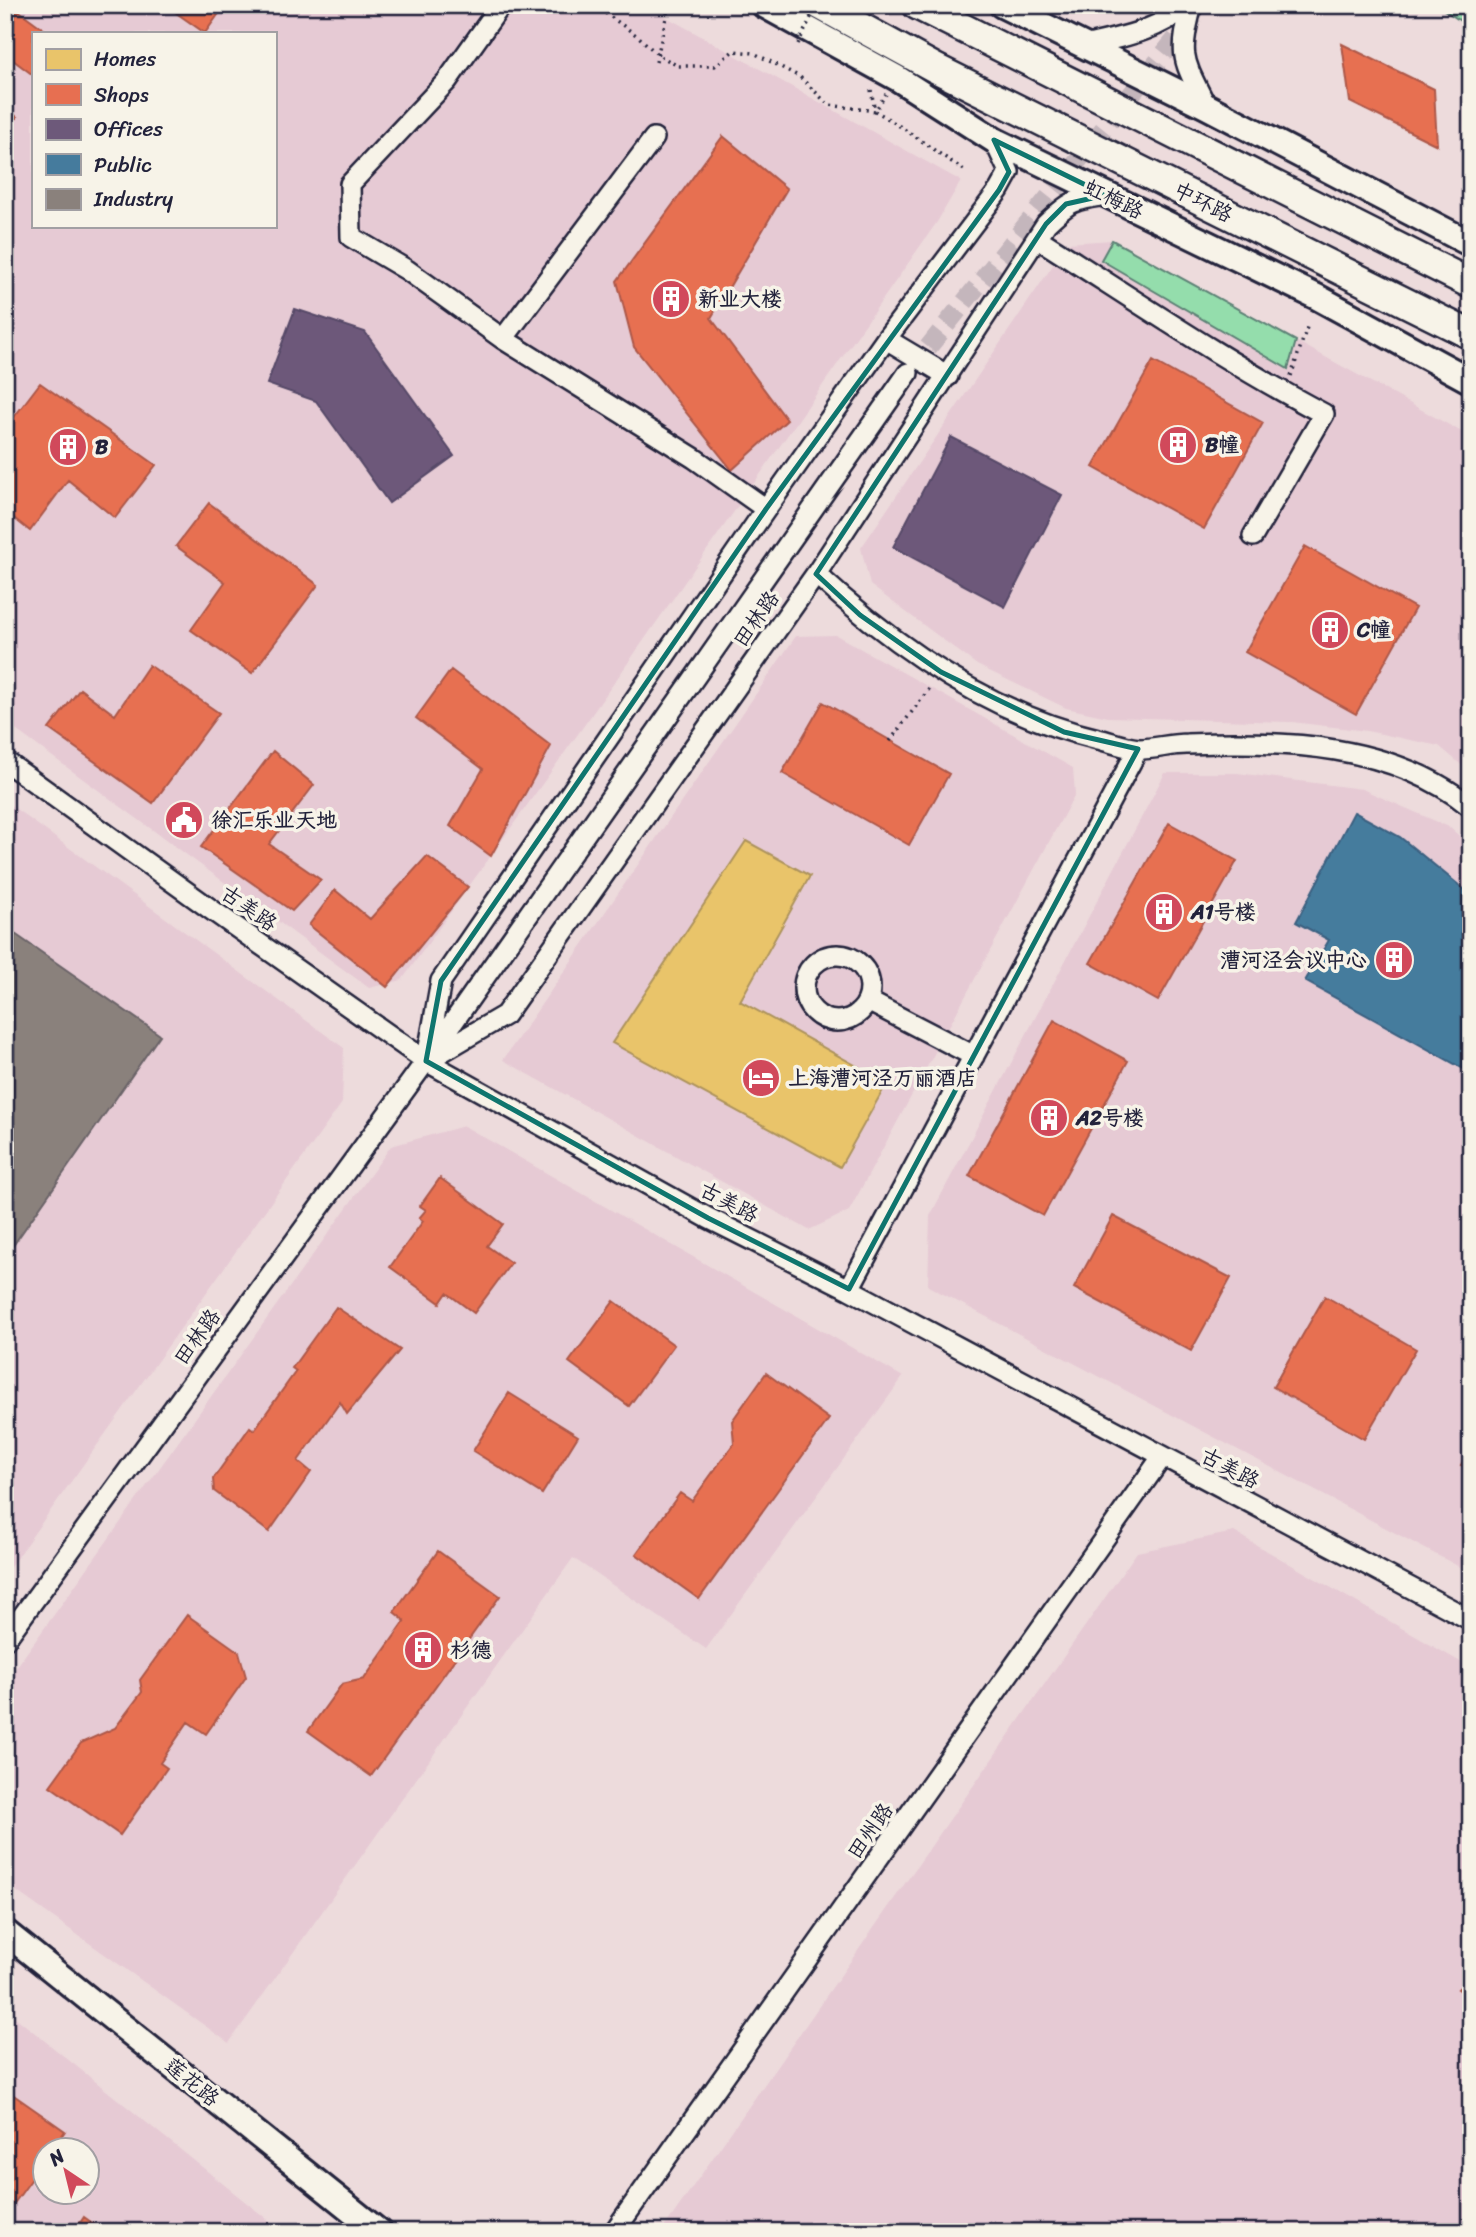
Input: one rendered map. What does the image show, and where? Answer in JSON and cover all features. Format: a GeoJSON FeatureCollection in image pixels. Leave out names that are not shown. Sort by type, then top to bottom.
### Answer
{"type":"FeatureCollection","features":[{"type":"Feature","properties":{"kind":"highway","name":"中环路"},"geometry":{"type":"LineString","coordinates":[[818,5],[935,68],[1471,335]]}},
{"type":"Feature","properties":{"kind":"highway"},"geometry":{"type":"LineString","coordinates":[[917,5],[1471,284]]}},
{"type":"Feature","properties":{"kind":"highway"},"geometry":{"type":"LineString","coordinates":[[1425,261],[1471,278]]}},
{"type":"Feature","properties":{"kind":"highway"},"geometry":{"type":"LineString","coordinates":[[1404,302],[1471,348]]}},
{"type":"Feature","properties":{"kind":"main road","name":"虹梅路"},"geometry":{"type":"LineString","coordinates":[[764,5],[897,78],[994,140],[1317,298],[1471,381]]}},
{"type":"Feature","properties":{"kind":"main road"},"geometry":{"type":"LineString","coordinates":[[1002,5],[1206,106],[1471,244]]}},
{"type":"Feature","properties":{"kind":"main road","name":"莲花路"},"geometry":{"type":"LineString","coordinates":[[5,1932],[379,2232]]}},
{"type":"Feature","properties":{"kind":"street"},"geometry":{"type":"LineString","coordinates":[[501,5],[447,81],[350,184],[351,237],[407,270],[502,339],[694,458],[766,509]]}},
{"type":"Feature","properties":{"kind":"street"},"geometry":{"type":"LineString","coordinates":[[1084,46],[1134,35],[1168,22],[1191,5]]}},
{"type":"Feature","properties":{"kind":"street"},"geometry":{"type":"LineString","coordinates":[[1191,5],[1183,39],[1184,62],[1206,106]]}},
{"type":"Feature","properties":{"kind":"street"},"geometry":{"type":"LineString","coordinates":[[502,339],[654,138]]}},
{"type":"Feature","properties":{"kind":"street","name":"田林路"},"geometry":{"type":"LineString","coordinates":[[426,1061],[441,981],[766,509],[886,339],[999,190],[1009,172],[994,140]]}},
{"type":"Feature","properties":{"kind":"street","name":"田林路"},"geometry":{"type":"LineString","coordinates":[[426,1061],[505,1015],[816,574],[1046,224],[1066,204],[1106,195]]}},
{"type":"Feature","properties":{"kind":"street"},"geometry":{"type":"LineString","coordinates":[[1037,238],[1139,304],[1324,414],[1253,537]]}},
{"type":"Feature","properties":{"kind":"street"},"geometry":{"type":"LineString","coordinates":[[886,339],[948,376]]}},
{"type":"Feature","properties":{"kind":"street","name":"田林路"},"geometry":{"type":"LineString","coordinates":[[5,1640],[426,1061],[908,373]]}},
{"type":"Feature","properties":{"kind":"street"},"geometry":{"type":"LineString","coordinates":[[816,574],[860,615],[941,672],[1018,713],[1064,732],[1138,749],[1184,744],[1270,742],[1353,752],[1409,769],[1471,807]]}},
{"type":"Feature","properties":{"kind":"street"},"geometry":{"type":"LineString","coordinates":[[849,1289],[1138,749]]}},
{"type":"Feature","properties":{"kind":"street","name":"古美路"},"geometry":{"type":"LineString","coordinates":[[5,761],[426,1061],[708,1218],[849,1289],[1471,1620]]}},
{"type":"Feature","properties":{"kind":"street"},"geometry":{"type":"LineString","coordinates":[[867,1001],[974,1056]]}},
{"type":"Feature","properties":{"kind":"street","name":"田州路"},"geometry":{"type":"LineString","coordinates":[[614,2232],[1162,1457]]}},
{"type":"Feature","properties":{"kind":"path"},"geometry":{"type":"LineString","coordinates":[[594,5],[639,37],[657,54],[678,66],[715,66],[733,51],[754,53],[800,77],[829,105],[875,111],[966,171]]}},
{"type":"Feature","properties":{"kind":"path"},"geometry":{"type":"LineString","coordinates":[[656,62],[669,5]]}},
{"type":"Feature","properties":{"kind":"path"},"geometry":{"type":"LineString","coordinates":[[798,44],[818,5]]}},
{"type":"Feature","properties":{"kind":"path"},"geometry":{"type":"LineString","coordinates":[[875,111],[897,78]]}},
{"type":"Feature","properties":{"kind":"path"},"geometry":{"type":"LineString","coordinates":[[870,83],[875,111]]}},
{"type":"Feature","properties":{"kind":"path"},"geometry":{"type":"LineString","coordinates":[[1285,393],[1308,324]]}},
{"type":"Feature","properties":{"kind":"path"},"geometry":{"type":"LineString","coordinates":[[890,741],[941,672]]}},
{"type":"Feature","properties":{"kind":"highlighted area"},"geometry":{"type":"Polygon","coordinates":[[[994,140],[1106,195],[1066,204],[1046,224],[816,574],[860,615],[941,672],[1064,732],[1138,749],[849,1289],[708,1218],[426,1061],[441,981],[766,509],[999,190],[1009,172],[994,140]]]}},
{"type":"Feature","properties":{"kind":"shaded area"},"geometry":{"type":"Polygon","coordinates":[[[5,5],[645,5],[961,181],[937,222],[402,980],[369,988],[5,722],[5,5]]]}},
{"type":"Feature","properties":{"kind":"shaded area"},"geometry":{"type":"Polygon","coordinates":[[[1112,240],[1471,437],[1471,773],[1439,746],[1367,731],[1292,722],[1108,717],[1066,708],[977,665],[870,585],[861,548],[1068,243],[1112,240]]]}},
{"type":"Feature","properties":{"kind":"shaded area"},"geometry":{"type":"Polygon","coordinates":[[[836,635],[1073,768],[1075,794],[849,1211],[809,1230],[503,1060],[796,636],[836,635]]]}},
{"type":"Feature","properties":{"kind":"shaded area"},"geometry":{"type":"Polygon","coordinates":[[[1165,773],[1237,773],[1362,789],[1449,827],[1471,846],[1471,1573],[928,1286],[930,1216],[1165,773]]]}},
{"type":"Feature","properties":{"kind":"shaded area"},"geometry":{"type":"Polygon","coordinates":[[[5,801],[344,1048],[342,1103],[5,1574],[5,801]]]}},
{"type":"Feature","properties":{"kind":"shaded area"},"geometry":{"type":"Polygon","coordinates":[[[464,1126],[903,1377],[706,1649],[573,1558],[229,2043],[5,1883],[5,1683],[391,1146],[464,1126]]]}},
{"type":"Feature","properties":{"kind":"shaded area"},"geometry":{"type":"Polygon","coordinates":[[[1234,1532],[1471,1668],[1471,2232],[661,2232],[1137,1552],[1234,1532]]]}},
{"type":"Feature","properties":{"kind":"shaded area"},"geometry":{"type":"Polygon","coordinates":[[[5,2009],[283,2232],[5,2232],[5,2009]]]}},
{"type":"Feature","properties":{"kind":"green space"},"geometry":{"type":"Polygon","coordinates":[[[1437,5],[1471,5],[1471,28],[1437,5]]]}},
{"type":"Feature","properties":{"kind":"green space"},"geometry":{"type":"Polygon","coordinates":[[[1112,240],[1296,341],[1288,369],[1101,260],[1112,240]]]}},
{"type":"Feature","properties":{"kind":"building: Homes","name":"上海漕河泾万丽酒店"},"geometry":{"type":"Polygon","coordinates":[[[746,841],[810,876],[740,1001],[887,1083],[840,1167],[612,1043],[746,841]]]}},
{"type":"Feature","properties":{"kind":"building: Shops"},"geometry":{"type":"Polygon","coordinates":[[[5,5],[11,5],[48,32],[32,32],[32,74],[5,54],[5,5]]]}},
{"type":"Feature","properties":{"kind":"building: Shops"},"geometry":{"type":"Polygon","coordinates":[[[165,5],[225,5],[204,32],[165,5]]]}},
{"type":"Feature","properties":{"kind":"building: Shops"},"geometry":{"type":"Polygon","coordinates":[[[1342,44],[1434,89],[1437,145],[1350,102],[1342,44]]]}},
{"type":"Feature","properties":{"kind":"building: Shops"},"geometry":{"type":"Polygon","coordinates":[[[5,108],[17,117],[5,134],[5,108]]]}},
{"type":"Feature","properties":{"kind":"building: Shops","name":"新业大楼"},"geometry":{"type":"Polygon","coordinates":[[[723,136],[787,189],[711,318],[787,420],[732,470],[634,347],[617,281],[723,136]]]}},
{"type":"Feature","properties":{"kind":"building: Shops","name":"B幢"},"geometry":{"type":"Polygon","coordinates":[[[1153,361],[1263,423],[1204,529],[1093,467],[1153,361]]]}},
{"type":"Feature","properties":{"kind":"building: Shops","name":"B"},"geometry":{"type":"Polygon","coordinates":[[[40,383],[156,465],[115,518],[68,480],[30,531],[5,511],[5,429],[40,383]]]}},
{"type":"Feature","properties":{"kind":"building: Shops"},"geometry":{"type":"Polygon","coordinates":[[[209,503],[318,585],[252,673],[191,630],[225,582],[176,546],[209,503]]]}},
{"type":"Feature","properties":{"kind":"building: Shops","name":"C幢"},"geometry":{"type":"Polygon","coordinates":[[[1305,546],[1415,608],[1356,714],[1245,652],[1305,546]]]}},
{"type":"Feature","properties":{"kind":"building: Shops"},"geometry":{"type":"Polygon","coordinates":[[[149,665],[219,713],[153,803],[49,729],[80,689],[115,715],[149,665]]]}},
{"type":"Feature","properties":{"kind":"building: Shops"},"geometry":{"type":"Polygon","coordinates":[[[451,670],[551,746],[491,856],[450,826],[483,769],[416,718],[451,670]]]}},
{"type":"Feature","properties":{"kind":"building: Shops"},"geometry":{"type":"Polygon","coordinates":[[[823,702],[949,774],[909,845],[782,773],[823,702]]]}},
{"type":"Feature","properties":{"kind":"building: Shops"},"geometry":{"type":"Polygon","coordinates":[[[273,751],[314,785],[269,844],[321,880],[292,911],[201,847],[273,751]]]}},
{"type":"Feature","properties":{"kind":"building: Shops","name":"A1号楼"},"geometry":{"type":"Polygon","coordinates":[[[1169,823],[1237,861],[1158,1001],[1090,963],[1169,823]]]}},
{"type":"Feature","properties":{"kind":"building: Shops"},"geometry":{"type":"Polygon","coordinates":[[[427,856],[468,887],[387,987],[309,925],[335,890],[370,919],[427,856]]]}},
{"type":"Feature","properties":{"kind":"building: Shops","name":"A2号楼"},"geometry":{"type":"Polygon","coordinates":[[[1054,1020],[1128,1061],[1043,1216],[969,1176],[1054,1020]]]}},
{"type":"Feature","properties":{"kind":"building: Shops"},"geometry":{"type":"Polygon","coordinates":[[[440,1178],[503,1224],[487,1246],[511,1263],[474,1313],[447,1293],[440,1303],[390,1267],[423,1221],[419,1218],[426,1210],[420,1206],[440,1178]]]}},
{"type":"Feature","properties":{"kind":"building: Shops"},"geometry":{"type":"Polygon","coordinates":[[[1113,1216],[1231,1278],[1191,1351],[1074,1288],[1113,1216]]]}},
{"type":"Feature","properties":{"kind":"building: Shops"},"geometry":{"type":"Polygon","coordinates":[[[1325,1296],[1416,1349],[1364,1439],[1273,1387],[1325,1296]]]}},
{"type":"Feature","properties":{"kind":"building: Shops"},"geometry":{"type":"Polygon","coordinates":[[[614,1301],[674,1345],[629,1406],[569,1362],[614,1301]]]}},
{"type":"Feature","properties":{"kind":"building: Shops"},"geometry":{"type":"Polygon","coordinates":[[[336,1307],[400,1350],[347,1414],[340,1402],[298,1461],[311,1472],[269,1532],[214,1491],[213,1479],[250,1427],[254,1430],[296,1371],[292,1368],[336,1307]]]}},
{"type":"Feature","properties":{"kind":"building: Shops"},"geometry":{"type":"Polygon","coordinates":[[[766,1373],[829,1419],[699,1599],[636,1554],[680,1493],[692,1501],[734,1443],[732,1421],[766,1373]]]}},
{"type":"Feature","properties":{"kind":"building: Shops"},"geometry":{"type":"Polygon","coordinates":[[[509,1393],[578,1436],[542,1494],[473,1451],[509,1393]]]}},
{"type":"Feature","properties":{"kind":"building: Shops"},"geometry":{"type":"Polygon","coordinates":[[[1471,1447],[1471,1470],[1461,1465],[1471,1447]]]}},
{"type":"Feature","properties":{"kind":"building: Shops","name":"杉德"},"geometry":{"type":"Polygon","coordinates":[[[438,1551],[500,1596],[371,1776],[308,1731],[342,1684],[364,1679],[405,1621],[394,1612],[438,1551]]]}},
{"type":"Feature","properties":{"kind":"building: Shops"},"geometry":{"type":"Polygon","coordinates":[[[187,1615],[239,1652],[246,1677],[206,1734],[188,1722],[160,1763],[167,1768],[120,1835],[50,1786],[81,1743],[115,1728],[142,1692],[140,1680],[187,1615]]]}},
{"type":"Feature","properties":{"kind":"building: Shops"},"geometry":{"type":"Polygon","coordinates":[[[1471,1977],[1471,1998],[1458,1989],[1471,1977]]]}},
{"type":"Feature","properties":{"kind":"building: Shops"},"geometry":{"type":"Polygon","coordinates":[[[5,2089],[65,2131],[62,2136],[32,2136],[32,2178],[5,2216],[5,2089]]]}},
{"type":"Feature","properties":{"kind":"building: Shops"},"geometry":{"type":"Polygon","coordinates":[[[84,2217],[105,2232],[74,2232],[84,2217]]]}},
{"type":"Feature","properties":{"kind":"building: Offices"},"geometry":{"type":"Polygon","coordinates":[[[295,309],[365,332],[454,456],[389,503],[316,401],[267,384],[295,309]]]}},
{"type":"Feature","properties":{"kind":"building: Offices"},"geometry":{"type":"Polygon","coordinates":[[[951,437],[1062,495],[1005,607],[893,547],[951,437]]]}},
{"type":"Feature","properties":{"kind":"building: Public","name":"漕河泾会议中心"},"geometry":{"type":"Polygon","coordinates":[[[1354,812],[1400,837],[1471,895],[1471,1073],[1305,981],[1329,940],[1296,922],[1354,812]]]}},
{"type":"Feature","properties":{"kind":"building: Industry"},"geometry":{"type":"Polygon","coordinates":[[[5,927],[160,1035],[5,1257],[5,927]]]}},
{"type":"Feature","properties":{"kind":"tunnel"},"geometry":{"type":"LineString","coordinates":[[910,370],[1203,5]]}},
{"type":"Feature","properties":{"kind":"place","name":"新业大楼"},"geometry":{"type":"Point","coordinates":[671,299]}},
{"type":"Feature","properties":{"kind":"place","name":"B幢"},"geometry":{"type":"Point","coordinates":[1178,445]}},
{"type":"Feature","properties":{"kind":"place","name":"B"},"geometry":{"type":"Point","coordinates":[68,447]}},
{"type":"Feature","properties":{"kind":"place","name":"C幢"},"geometry":{"type":"Point","coordinates":[1330,630]}},
{"type":"Feature","properties":{"kind":"place","name":"徐汇乐业天地"},"geometry":{"type":"Point","coordinates":[184,820]}},
{"type":"Feature","properties":{"kind":"place","name":"A1号楼"},"geometry":{"type":"Point","coordinates":[1164,912]}},
{"type":"Feature","properties":{"kind":"place","name":"漕河泾会议中心"},"geometry":{"type":"Point","coordinates":[1394,960]}},
{"type":"Feature","properties":{"kind":"place","name":"上海漕河泾万丽酒店"},"geometry":{"type":"Point","coordinates":[761,1078]}},
{"type":"Feature","properties":{"kind":"place","name":"A2号楼"},"geometry":{"type":"Point","coordinates":[1049,1118]}},
{"type":"Feature","properties":{"kind":"place","name":"杉德"},"geometry":{"type":"Point","coordinates":[423,1650]}}]}
